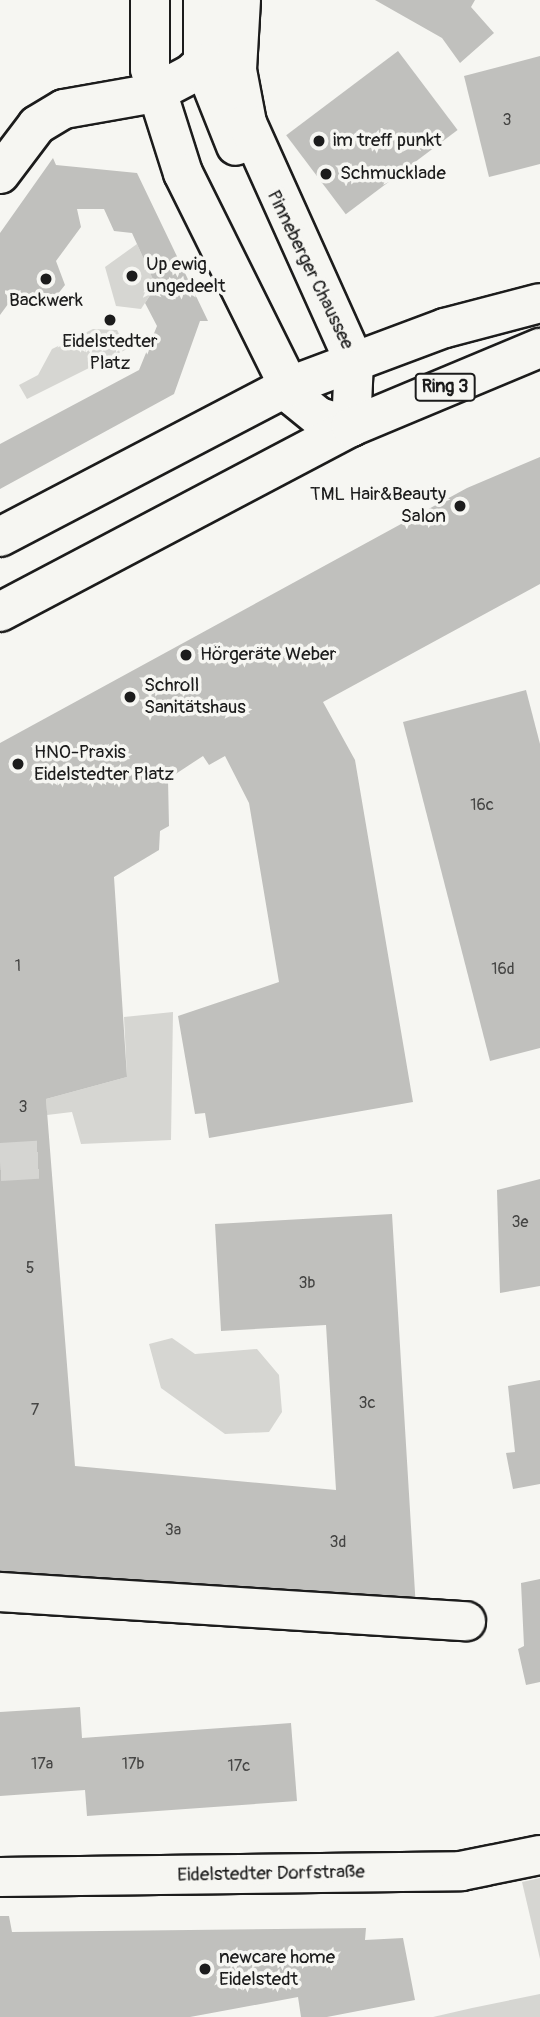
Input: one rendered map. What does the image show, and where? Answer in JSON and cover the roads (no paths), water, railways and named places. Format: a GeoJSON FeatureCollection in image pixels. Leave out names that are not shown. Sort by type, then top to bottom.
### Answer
{"type":"FeatureCollection","features":[{"type":"Feature","properties":{"kind":"main road"},"geometry":{"type":"LineString","coordinates":[[150,0],[155,93],[183,173],[287,387],[310,412],[351,427]]}},
{"type":"Feature","properties":{"kind":"main road"},"geometry":{"type":"LineString","coordinates":[[204,0],[203,63],[240,154],[281,210]]}},
{"type":"Feature","properties":{"kind":"main road"},"geometry":{"type":"LineString","coordinates":[[0,174],[37,125],[64,109],[155,93],[203,63],[239,15]]}},
{"type":"Feature","properties":{"kind":"main road","name":"Pinneberger Chaussee"},"geometry":{"type":"LineString","coordinates":[[239,15],[247,122],[281,210],[354,361],[351,427]]}},
{"type":"Feature","properties":{"kind":"main road"},"geometry":{"type":"LineString","coordinates":[[0,537],[287,387],[354,361],[540,303]]}},
{"type":"Feature","properties":{"kind":"main road","name":"Ring 3"},"geometry":{"type":"LineString","coordinates":[[351,427],[540,348]]}},
{"type":"Feature","properties":{"kind":"main road"},"geometry":{"type":"LineString","coordinates":[[0,612],[351,427]]}},
{"type":"Feature","properties":{"kind":"main road"},"geometry":{"type":"LineString","coordinates":[[0,1592],[466,1621]]}},
{"type":"Feature","properties":{"kind":"main road","name":"Eidelstedter Dorfstraße"},"geometry":{"type":"LineString","coordinates":[[0,1877],[461,1871],[540,1855]]}},
{"type":"Feature","properties":{"kind":"tunnel"},"geometry":{"type":"LineString","coordinates":[[0,1162],[50,1159]]}},
{"type":"Feature","properties":{"kind":"place","name":"im treff punkt"},"geometry":{"type":"Point","coordinates":[319,141]}},
{"type":"Feature","properties":{"kind":"place","name":"Schmucklade"},"geometry":{"type":"Point","coordinates":[326,174]}},
{"type":"Feature","properties":{"kind":"place","name":"Up ewig ungedeelt"},"geometry":{"type":"Point","coordinates":[132,276]}},
{"type":"Feature","properties":{"kind":"place","name":"Backwerk"},"geometry":{"type":"Point","coordinates":[46,279]}},
{"type":"Feature","properties":{"kind":"place","name":"Eidelstedter Platz"},"geometry":{"type":"Point","coordinates":[110,320]}},
{"type":"Feature","properties":{"kind":"place","name":"TML Hair&Beauty Salon"},"geometry":{"type":"Point","coordinates":[460,506]}},
{"type":"Feature","properties":{"kind":"place","name":"Hörgeräte Weber"},"geometry":{"type":"Point","coordinates":[186,655]}},
{"type":"Feature","properties":{"kind":"place","name":"Schroll Sanitätshaus"},"geometry":{"type":"Point","coordinates":[130,697]}},
{"type":"Feature","properties":{"kind":"place","name":"HNO-Praxis Eidelstedter Platz"},"geometry":{"type":"Point","coordinates":[18,764]}},
{"type":"Feature","properties":{"kind":"place","name":"newcare home Eidelstedt"},"geometry":{"type":"Point","coordinates":[205,1969]}}]}
